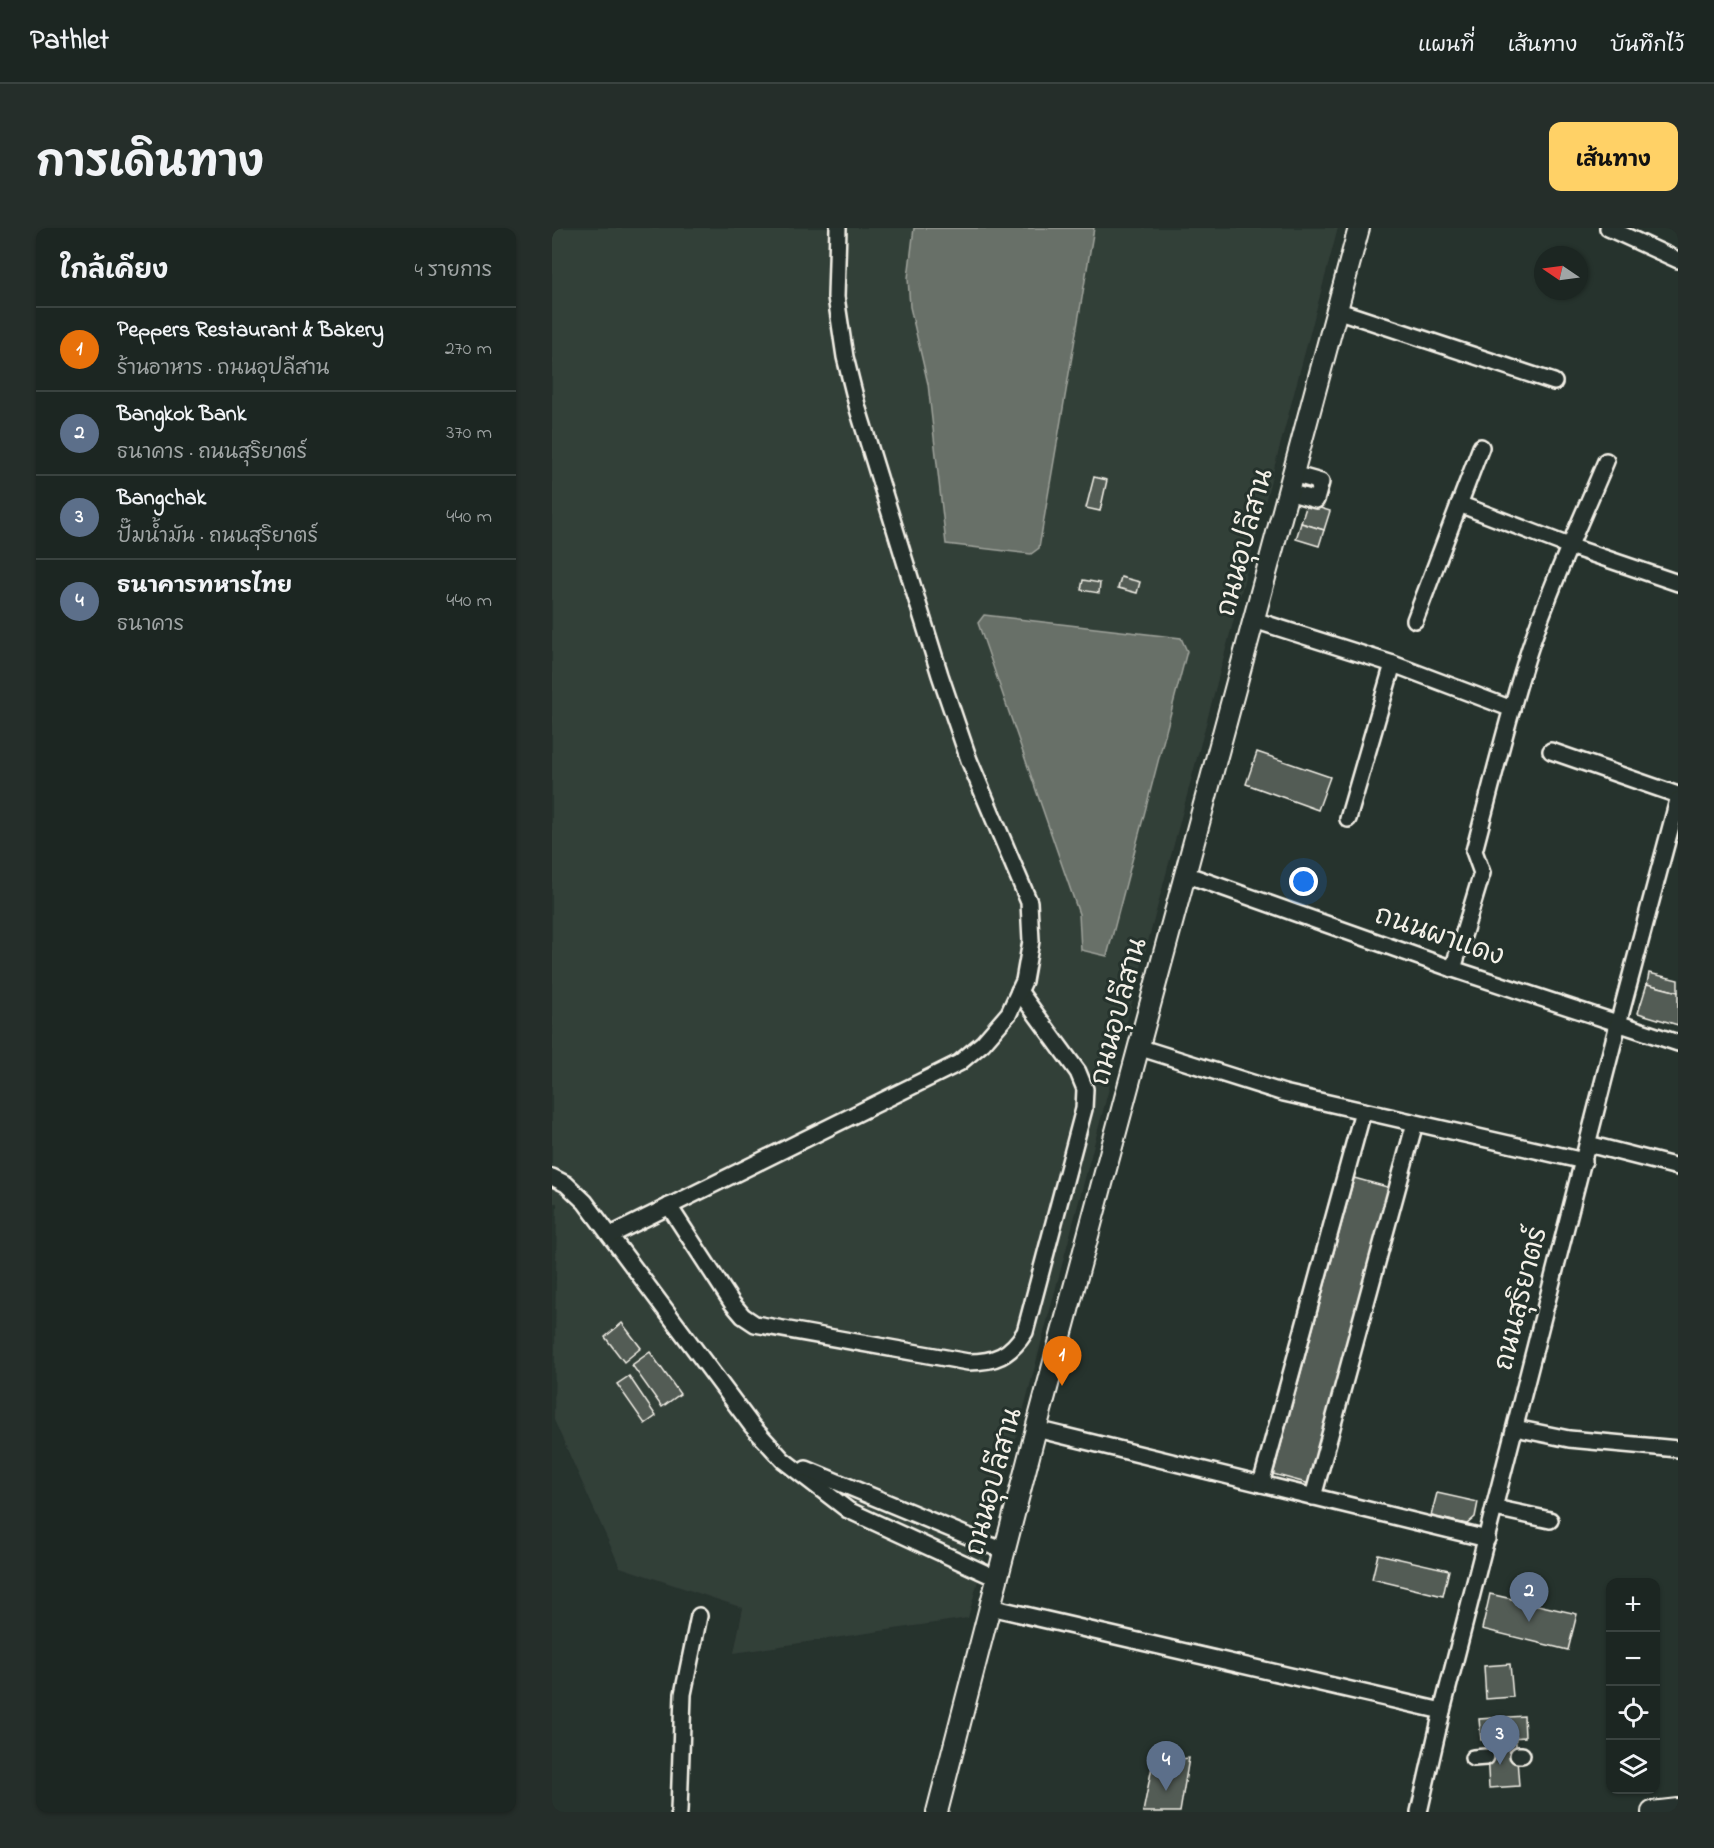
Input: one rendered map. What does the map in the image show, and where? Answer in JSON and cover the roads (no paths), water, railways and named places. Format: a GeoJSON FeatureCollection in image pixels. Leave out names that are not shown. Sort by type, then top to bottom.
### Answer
{"type":"FeatureCollection","features":[{"type":"Feature","properties":{"kind":"main road","name":"ถนนอุปลีสาน"},"geometry":{"type":"LineString","coordinates":[[938,1812],[1036,1429],[1359,228]]}},
{"type":"Feature","properties":{"kind":"main road"},"geometry":{"type":"LineString","coordinates":[[1652,1812],[1678,1809]]}},
{"type":"Feature","properties":{"kind":"street"},"geometry":{"type":"LineString","coordinates":[[610,1235],[958,1063],[983,1043],[1003,1020],[1024,981],[1031,941],[1029,903],[969,760],[940,675],[858,409],[845,357],[836,297],[838,228]]}},
{"type":"Feature","properties":{"kind":"street"},"geometry":{"type":"LineString","coordinates":[[1608,228],[1678,260]]}},
{"type":"Feature","properties":{"kind":"street"},"geometry":{"type":"LineString","coordinates":[[1336,310],[1554,382]]}},
{"type":"Feature","properties":{"kind":"street"},"geometry":{"type":"LineString","coordinates":[[1415,620],[1481,447]]}},
{"type":"Feature","properties":{"kind":"street"},"geometry":{"type":"LineString","coordinates":[[1453,969],[1482,873],[1474,851],[1512,710],[1531,647],[1569,546],[1606,461]]}},
{"type":"Feature","properties":{"kind":"street"},"geometry":{"type":"LineString","coordinates":[[1458,504],[1569,546],[1678,583]]}},
{"type":"Feature","properties":{"kind":"street"},"geometry":{"type":"LineString","coordinates":[[1254,620],[1393,664],[1512,710]]}},
{"type":"Feature","properties":{"kind":"street"},"geometry":{"type":"LineString","coordinates":[[1348,819],[1393,664]]}},
{"type":"Feature","properties":{"kind":"street"},"geometry":{"type":"LineString","coordinates":[[1551,751],[1678,795]]}},
{"type":"Feature","properties":{"kind":"street","name":"ถนนสุริยาตร์"},"geometry":{"type":"LineString","coordinates":[[1419,1812],[1442,1711],[1618,1024],[1674,827],[1678,800]]}},
{"type":"Feature","properties":{"kind":"street","name":"ถนนผาแดง"},"geometry":{"type":"LineString","coordinates":[[1185,874],[1453,969],[1678,1043]]}},
{"type":"Feature","properties":{"kind":"street"},"geometry":{"type":"LineString","coordinates":[[669,1206],[732,1303],[743,1316],[755,1324],[968,1362],[985,1362],[1003,1357],[1016,1347],[1025,1332],[1084,1109],[1085,1089],[1078,1072],[1019,991]]}},
{"type":"Feature","properties":{"kind":"street"},"geometry":{"type":"LineString","coordinates":[[1138,1047],[1284,1093],[1584,1161]]}},
{"type":"Feature","properties":{"kind":"street"},"geometry":{"type":"LineString","coordinates":[[1261,1484],[1363,1111]]}},
{"type":"Feature","properties":{"kind":"street"},"geometry":{"type":"LineString","coordinates":[[1313,1497],[1415,1123]]}},
{"type":"Feature","properties":{"kind":"street"},"geometry":{"type":"LineString","coordinates":[[1588,1144],[1678,1167]]}},
{"type":"Feature","properties":{"kind":"street"},"geometry":{"type":"LineString","coordinates":[[552,1177],[566,1184],[585,1202],[752,1426],[783,1460],[848,1509],[998,1579]]}},
{"type":"Feature","properties":{"kind":"street"},"geometry":{"type":"LineString","coordinates":[[1515,1428],[1569,1439],[1678,1449]]}},
{"type":"Feature","properties":{"kind":"street"},"geometry":{"type":"LineString","coordinates":[[1036,1429],[1487,1539]]}},
{"type":"Feature","properties":{"kind":"street"},"geometry":{"type":"LineString","coordinates":[[783,1460],[1005,1551]]}},
{"type":"Feature","properties":{"kind":"street"},"geometry":{"type":"LineString","coordinates":[[1495,1508],[1550,1520]]}},
{"type":"Feature","properties":{"kind":"street"},"geometry":{"type":"LineString","coordinates":[[990,1607],[1442,1711]]}},
{"type":"Feature","properties":{"kind":"street"},"geometry":{"type":"LineString","coordinates":[[679,1812],[683,1694],[699,1616]]}},
{"type":"Feature","properties":{"kind":"tunnel"},"geometry":{"type":"LineString","coordinates":[[1486,1757],[1518,1755]]}},
{"type":"Feature","properties":{"kind":"place","name":"Peppers Restaurant & Bakery"},"geometry":{"type":"Point","coordinates":[1062,1386]}},
{"type":"Feature","properties":{"kind":"place","name":"Bangkok Bank"},"geometry":{"type":"Point","coordinates":[1529,1622]}},
{"type":"Feature","properties":{"kind":"place","name":"Bangchak"},"geometry":{"type":"Point","coordinates":[1500,1765]}},
{"type":"Feature","properties":{"kind":"place","name":"ธนาคารทหารไทย"},"geometry":{"type":"Point","coordinates":[1166,1791]}}]}
